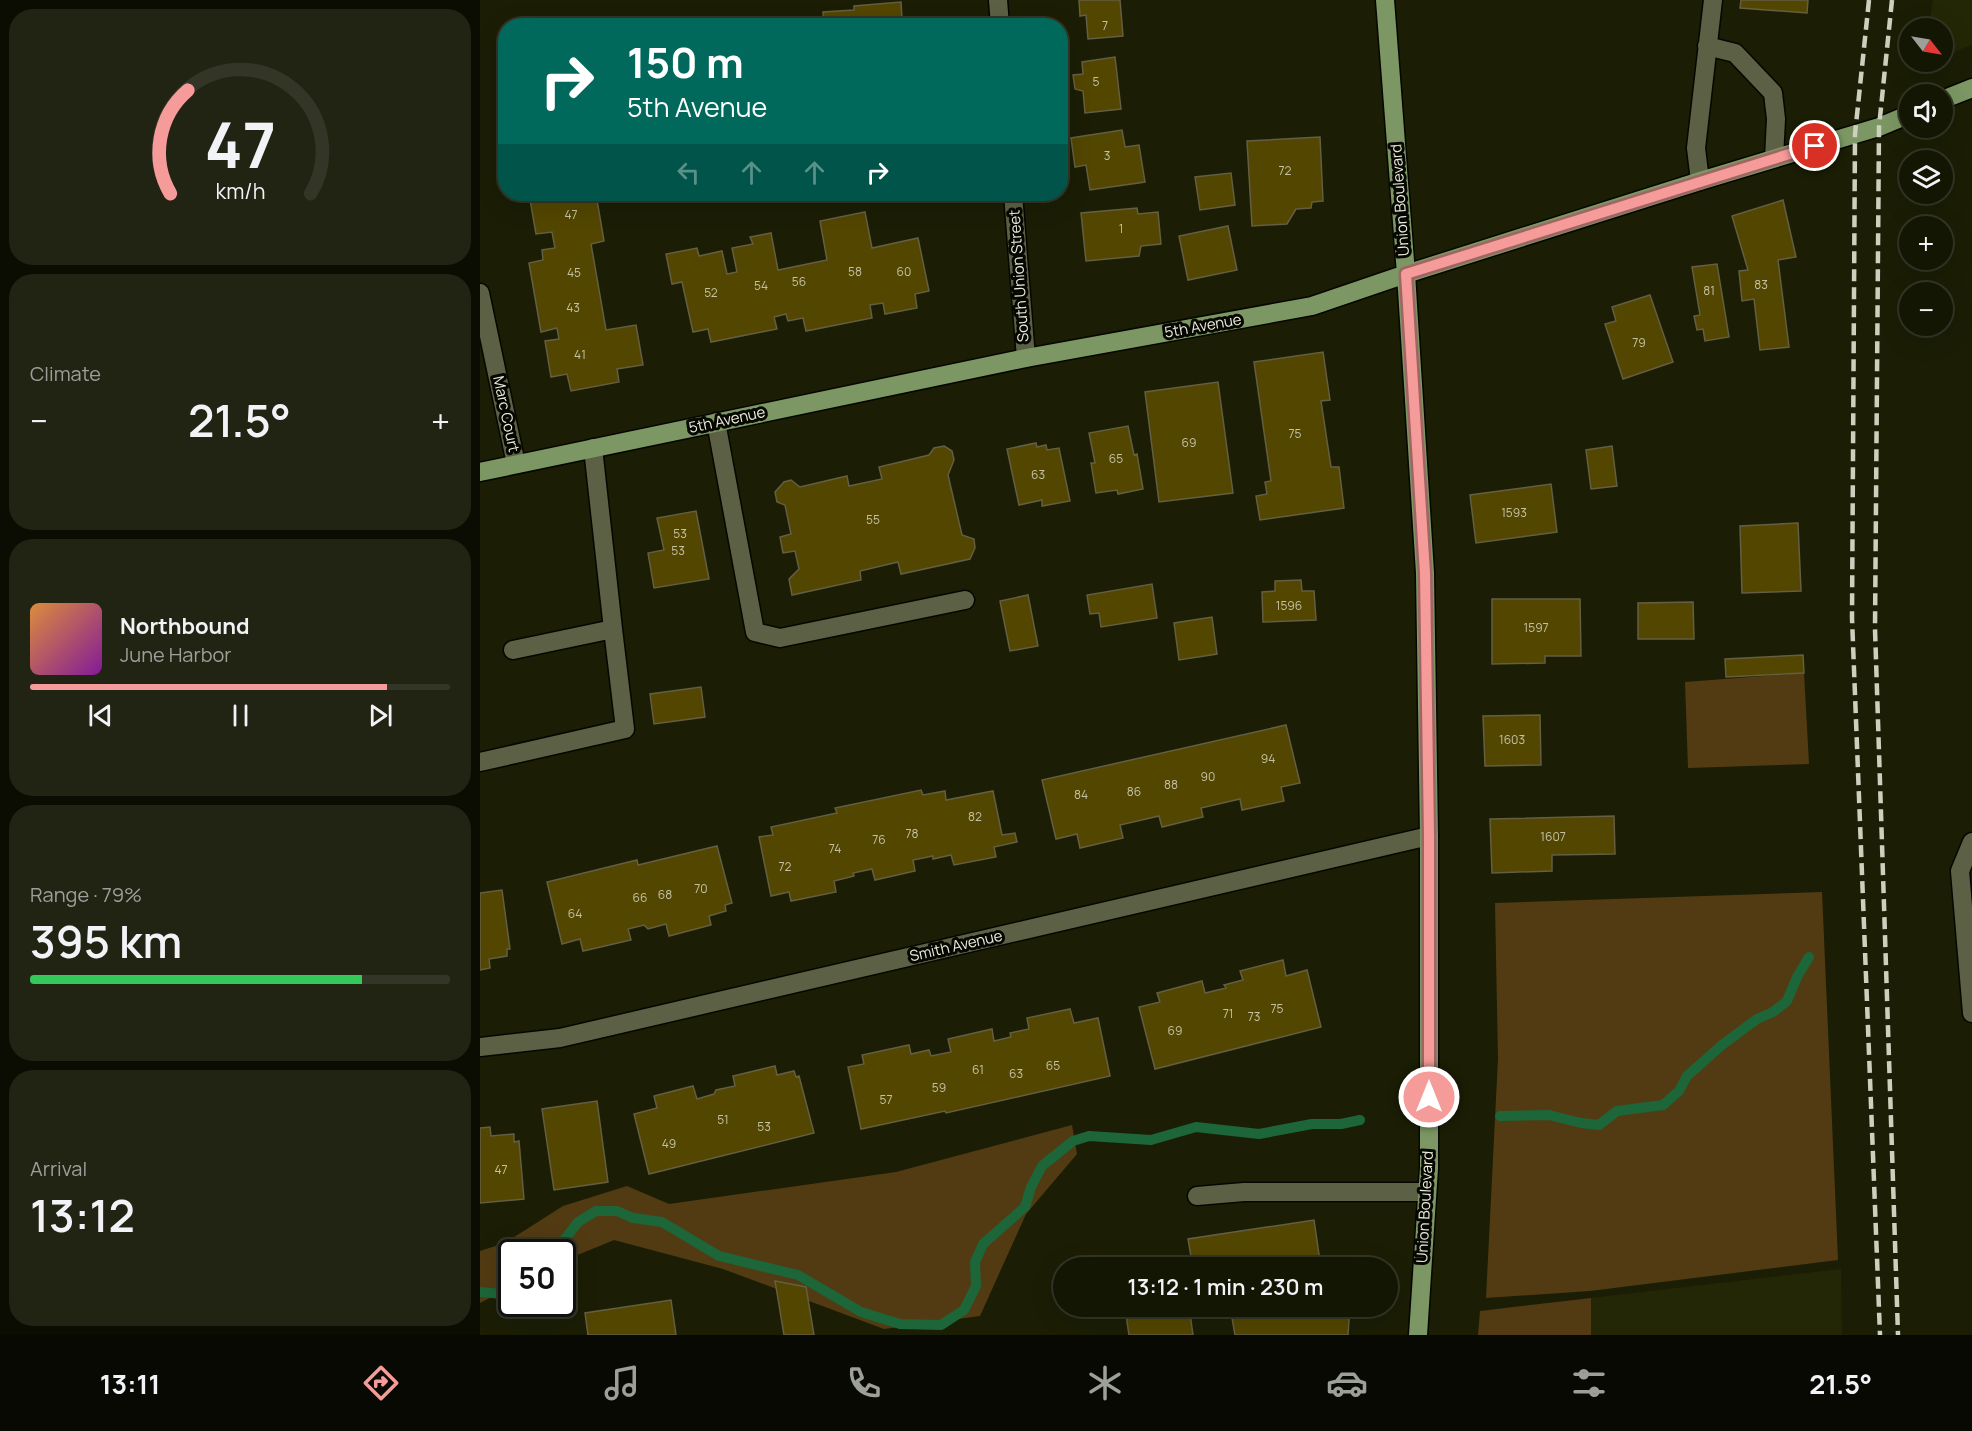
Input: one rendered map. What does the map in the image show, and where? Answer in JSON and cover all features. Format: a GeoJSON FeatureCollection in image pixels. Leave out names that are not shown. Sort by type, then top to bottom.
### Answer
{"type":"FeatureCollection","features":[{"type":"Feature","properties":{"kind":"main road","name":"Union Boulevard"},"geometry":{"type":"LineString","coordinates":[[1385,0],[1406,274],[1425,573],[1429,836],[1427,1192],[1418,1335]]}},
{"type":"Feature","properties":{"kind":"main road"},"geometry":{"type":"LineString","coordinates":[[1953,95],[1972,87]]}},
{"type":"Feature","properties":{"kind":"main road","name":"5th Avenue"},"geometry":{"type":"LineString","coordinates":[[480,472],[1026,358],[1312,306],[1700,181],[1879,127],[1899,119]]}},
{"type":"Feature","properties":{"kind":"street"},"geometry":{"type":"LineString","coordinates":[[998,0],[999,18]]}},
{"type":"Feature","properties":{"kind":"street"},"geometry":{"type":"LineString","coordinates":[[1700,181],[1696,148],[1713,0]]}},
{"type":"Feature","properties":{"kind":"street"},"geometry":{"type":"LineString","coordinates":[[1707,46],[1735,53],[1773,93],[1776,119],[1774,158]]}},
{"type":"Feature","properties":{"kind":"street","name":"South Union Street"},"geometry":{"type":"LineString","coordinates":[[1014,201],[1026,358]]}},
{"type":"Feature","properties":{"kind":"street","name":"Marc Court"},"geometry":{"type":"LineString","coordinates":[[480,293],[516,464]]}},
{"type":"Feature","properties":{"kind":"street"},"geometry":{"type":"LineString","coordinates":[[716,422],[755,632],[780,638],[965,600]]}},
{"type":"Feature","properties":{"kind":"street"},"geometry":{"type":"LineString","coordinates":[[480,762],[625,729],[593,448]]}},
{"type":"Feature","properties":{"kind":"street"},"geometry":{"type":"LineString","coordinates":[[513,650],[613,628]]}},
{"type":"Feature","properties":{"kind":"street","name":"Smith Avenue"},"geometry":{"type":"LineString","coordinates":[[480,1047],[560,1038],[1429,836]]}},
{"type":"Feature","properties":{"kind":"street"},"geometry":{"type":"LineString","coordinates":[[1972,842],[1960,871],[1972,1013]]}},
{"type":"Feature","properties":{"kind":"street"},"geometry":{"type":"LineString","coordinates":[[1197,1196],[1244,1192],[1427,1192]]}},
{"type":"Feature","properties":{"kind":"shaded area"},"geometry":{"type":"Polygon","coordinates":[[[1933,0],[1972,0],[1972,45],[1953,52],[1953,18],[1930,18],[1933,0]]]}},
{"type":"Feature","properties":{"kind":"shaded area"},"geometry":{"type":"Polygon","coordinates":[[[1804,673],[1809,764],[1688,768],[1685,682],[1804,673]]]}},
{"type":"Feature","properties":{"kind":"shaded area"},"geometry":{"type":"Polygon","coordinates":[[[1822,892],[1838,1260],[1590,1291],[1486,1298],[1498,1059],[1495,903],[1822,892]]]}},
{"type":"Feature","properties":{"kind":"shaded area"},"geometry":{"type":"Polygon","coordinates":[[[1072,1125],[1077,1154],[1026,1214],[980,1316],[884,1329],[723,1269],[614,1240],[576,1256],[576,1239],[511,1239],[563,1206],[627,1186],[669,1204],[896,1172],[1072,1125]]]}},
{"type":"Feature","properties":{"kind":"shaded area"},"geometry":{"type":"Polygon","coordinates":[[[498,1245],[498,1294],[480,1303],[480,1251],[498,1245]]]}},
{"type":"Feature","properties":{"kind":"shaded area"},"geometry":{"type":"Polygon","coordinates":[[[1841,1269],[1842,1335],[1591,1335],[1591,1298],[1841,1269]]]}},
{"type":"Feature","properties":{"kind":"shaded area"},"geometry":{"type":"Polygon","coordinates":[[[1591,1298],[1591,1335],[1478,1335],[1480,1311],[1591,1298]]]}},
{"type":"Feature","properties":{"kind":"building"},"geometry":{"type":"Polygon","coordinates":[[[1079,0],[1120,0],[1123,36],[1088,39],[1086,15],[1080,16],[1079,0]]]}},
{"type":"Feature","properties":{"kind":"building"},"geometry":{"type":"Polygon","coordinates":[[[1741,0],[1808,0],[1807,13],[1740,8],[1741,0]]]}},
{"type":"Feature","properties":{"kind":"building"},"geometry":{"type":"Polygon","coordinates":[[[901,2],[902,18],[823,18],[823,12],[854,10],[854,6],[901,2]]]}},
{"type":"Feature","properties":{"kind":"building"},"geometry":{"type":"Polygon","coordinates":[[[1115,57],[1121,109],[1085,113],[1083,91],[1075,89],[1073,75],[1083,74],[1082,62],[1115,57]]]}},
{"type":"Feature","properties":{"kind":"building"},"geometry":{"type":"Polygon","coordinates":[[[1122,130],[1125,147],[1139,145],[1145,182],[1090,190],[1086,165],[1075,167],[1071,138],[1122,130]]]}},
{"type":"Feature","properties":{"kind":"building"},"geometry":{"type":"Polygon","coordinates":[[[1320,137],[1323,201],[1312,202],[1311,208],[1296,209],[1287,224],[1252,226],[1247,141],[1320,137]]]}},
{"type":"Feature","properties":{"kind":"building"},"geometry":{"type":"Polygon","coordinates":[[[1231,173],[1235,205],[1200,210],[1195,177],[1231,173]]]}},
{"type":"Feature","properties":{"kind":"building"},"geometry":{"type":"Polygon","coordinates":[[[1783,200],[1796,257],[1778,260],[1789,347],[1760,350],[1754,299],[1742,301],[1739,271],[1748,270],[1732,216],[1783,200]]]}},
{"type":"Feature","properties":{"kind":"building"},"geometry":{"type":"Polygon","coordinates":[[[530,201],[597,201],[604,241],[591,244],[606,330],[636,325],[643,365],[617,369],[619,382],[571,391],[567,374],[551,377],[545,341],[559,339],[557,328],[541,332],[529,263],[543,260],[542,250],[555,248],[552,232],[536,234],[530,201]]]}},
{"type":"Feature","properties":{"kind":"building"},"geometry":{"type":"Polygon","coordinates":[[[1137,208],[1138,214],[1158,212],[1161,244],[1141,246],[1139,256],[1086,261],[1081,213],[1137,208]]]}},
{"type":"Feature","properties":{"kind":"building"},"geometry":{"type":"Polygon","coordinates":[[[865,212],[872,248],[918,238],[929,291],[915,294],[917,308],[885,314],[883,303],[870,305],[872,318],[806,331],[803,318],[788,321],[786,314],[774,317],[777,329],[711,342],[708,329],[693,332],[682,282],[672,284],[666,254],[697,248],[699,256],[722,251],[727,274],[737,272],[732,248],[753,244],[750,237],[771,233],[778,270],[827,260],[820,221],[865,212]]]}},
{"type":"Feature","properties":{"kind":"building"},"geometry":{"type":"Polygon","coordinates":[[[1228,226],[1237,270],[1188,280],[1179,236],[1228,226]]]}},
{"type":"Feature","properties":{"kind":"building"},"geometry":{"type":"Polygon","coordinates":[[[1717,264],[1729,337],[1705,341],[1703,329],[1697,330],[1694,316],[1700,315],[1692,267],[1717,264]]]}},
{"type":"Feature","properties":{"kind":"building"},"geometry":{"type":"Polygon","coordinates":[[[1650,295],[1673,362],[1623,379],[1605,324],[1616,321],[1612,307],[1650,295]]]}},
{"type":"Feature","properties":{"kind":"building"},"geometry":{"type":"Polygon","coordinates":[[[1323,352],[1330,400],[1321,401],[1331,467],[1339,467],[1344,508],[1260,520],[1256,496],[1267,494],[1265,482],[1271,481],[1254,362],[1323,352]]]}},
{"type":"Feature","properties":{"kind":"building"},"geometry":{"type":"Polygon","coordinates":[[[1218,382],[1233,493],[1159,502],[1145,392],[1218,382]]]}},
{"type":"Feature","properties":{"kind":"building"},"geometry":{"type":"Polygon","coordinates":[[[1128,426],[1134,455],[1137,454],[1143,489],[1118,494],[1117,490],[1096,493],[1091,463],[1095,463],[1089,433],[1128,426]]]}},
{"type":"Feature","properties":{"kind":"building"},"geometry":{"type":"Polygon","coordinates":[[[1036,443],[1037,447],[1046,445],[1047,450],[1059,448],[1070,501],[1042,506],[1042,500],[1019,505],[1007,449],[1036,443]]]}},
{"type":"Feature","properties":{"kind":"building"},"geometry":{"type":"Polygon","coordinates":[[[944,446],[952,451],[954,460],[948,475],[962,535],[974,539],[975,548],[970,559],[901,574],[898,562],[860,571],[861,580],[792,595],[789,579],[799,569],[795,551],[783,553],[780,537],[791,534],[785,505],[777,502],[775,492],[784,482],[791,480],[800,487],[847,476],[849,486],[882,479],[879,467],[929,455],[934,448],[944,446]]]}},
{"type":"Feature","properties":{"kind":"building"},"geometry":{"type":"Polygon","coordinates":[[[1612,446],[1617,486],[1591,489],[1586,450],[1612,446]]]}},
{"type":"Feature","properties":{"kind":"building"},"geometry":{"type":"Polygon","coordinates":[[[1551,484],[1557,532],[1476,543],[1470,495],[1551,484]]]}},
{"type":"Feature","properties":{"kind":"building"},"geometry":{"type":"Polygon","coordinates":[[[696,511],[709,579],[654,588],[648,553],[664,550],[657,518],[696,511]]]}},
{"type":"Feature","properties":{"kind":"building"},"geometry":{"type":"Polygon","coordinates":[[[1798,523],[1801,591],[1742,593],[1740,526],[1798,523]]]}},
{"type":"Feature","properties":{"kind":"building"},"geometry":{"type":"Polygon","coordinates":[[[1301,580],[1302,591],[1314,591],[1316,620],[1263,622],[1262,592],[1275,591],[1275,581],[1301,580]]]}},
{"type":"Feature","properties":{"kind":"building"},"geometry":{"type":"Polygon","coordinates":[[[1152,584],[1157,618],[1101,627],[1099,613],[1090,614],[1087,595],[1152,584]]]}},
{"type":"Feature","properties":{"kind":"building"},"geometry":{"type":"Polygon","coordinates":[[[1028,595],[1038,646],[1010,651],[1000,601],[1028,595]]]}},
{"type":"Feature","properties":{"kind":"building"},"geometry":{"type":"Polygon","coordinates":[[[1492,599],[1580,599],[1581,656],[1545,656],[1545,663],[1492,664],[1492,599]]]}},
{"type":"Feature","properties":{"kind":"building"},"geometry":{"type":"Polygon","coordinates":[[[1693,602],[1694,639],[1638,639],[1638,603],[1693,602]]]}},
{"type":"Feature","properties":{"kind":"building"},"geometry":{"type":"Polygon","coordinates":[[[1212,617],[1217,654],[1179,660],[1174,623],[1212,617]]]}},
{"type":"Feature","properties":{"kind":"building"},"geometry":{"type":"Polygon","coordinates":[[[1803,655],[1804,673],[1726,677],[1725,659],[1803,655]]]}},
{"type":"Feature","properties":{"kind":"building"},"geometry":{"type":"Polygon","coordinates":[[[701,687],[705,717],[654,724],[650,694],[701,687]]]}},
{"type":"Feature","properties":{"kind":"building"},"geometry":{"type":"Polygon","coordinates":[[[1540,715],[1541,765],[1485,766],[1483,716],[1540,715]]]}},
{"type":"Feature","properties":{"kind":"building"},"geometry":{"type":"Polygon","coordinates":[[[1286,725],[1300,783],[1281,787],[1284,801],[1242,810],[1240,799],[1201,808],[1203,817],[1162,827],[1159,816],[1120,825],[1123,838],[1080,848],[1077,834],[1056,839],[1042,780],[1286,725]]]}},
{"type":"Feature","properties":{"kind":"building"},"geometry":{"type":"Polygon","coordinates":[[[921,790],[923,795],[945,791],[946,800],[993,791],[1002,835],[1015,833],[1017,842],[994,847],[996,857],[954,865],[951,855],[933,859],[933,856],[913,860],[915,871],[875,880],[872,869],[853,873],[854,876],[834,881],[836,892],[791,901],[789,892],[771,896],[759,837],[773,835],[771,827],[837,813],[835,808],[921,790]]]}},
{"type":"Feature","properties":{"kind":"building"},"geometry":{"type":"Polygon","coordinates":[[[1614,816],[1615,854],[1552,855],[1552,871],[1492,873],[1490,819],[1614,816]]]}},
{"type":"Feature","properties":{"kind":"building"},"geometry":{"type":"Polygon","coordinates":[[[717,846],[732,903],[725,905],[726,911],[709,916],[711,925],[669,936],[666,924],[648,929],[644,925],[628,929],[631,940],[583,951],[580,939],[562,944],[547,882],[637,860],[638,865],[717,846]]]}},
{"type":"Feature","properties":{"kind":"building"},"geometry":{"type":"Polygon","coordinates":[[[502,890],[510,949],[507,949],[507,956],[489,959],[490,968],[480,970],[480,893],[502,890]]]}},
{"type":"Feature","properties":{"kind":"building"},"geometry":{"type":"Polygon","coordinates":[[[1283,960],[1286,976],[1307,970],[1321,1027],[1155,1069],[1139,1007],[1160,1002],[1157,993],[1202,981],[1205,993],[1226,988],[1224,985],[1243,980],[1240,971],[1283,960]]]}},
{"type":"Feature","properties":{"kind":"building"},"geometry":{"type":"Polygon","coordinates":[[[1070,1009],[1074,1023],[1098,1018],[1110,1076],[946,1113],[945,1111],[861,1129],[848,1067],[864,1064],[862,1055],[909,1045],[911,1054],[929,1050],[931,1056],[951,1052],[948,1039],[992,1029],[994,1041],[1011,1037],[1010,1033],[1029,1029],[1027,1018],[1070,1009]]]}},
{"type":"Feature","properties":{"kind":"building"},"geometry":{"type":"Polygon","coordinates":[[[775,1066],[777,1075],[794,1071],[796,1077],[799,1076],[814,1133],[649,1174],[634,1114],[657,1108],[654,1096],[693,1086],[697,1099],[714,1094],[716,1090],[735,1086],[733,1076],[775,1066]]]}},
{"type":"Feature","properties":{"kind":"building"},"geometry":{"type":"Polygon","coordinates":[[[597,1101],[608,1182],[554,1190],[542,1109],[597,1101]]]}},
{"type":"Feature","properties":{"kind":"building"},"geometry":{"type":"Polygon","coordinates":[[[490,1127],[491,1136],[514,1134],[514,1142],[519,1141],[524,1199],[480,1203],[480,1128],[490,1127]]]}},
{"type":"Feature","properties":{"kind":"building"},"geometry":{"type":"Polygon","coordinates":[[[1314,1220],[1319,1257],[1191,1257],[1188,1239],[1314,1220]]]}},
{"type":"Feature","properties":{"kind":"building"},"geometry":{"type":"Polygon","coordinates":[[[775,1281],[806,1287],[814,1335],[784,1335],[775,1281]]]}},
{"type":"Feature","properties":{"kind":"building"},"geometry":{"type":"Polygon","coordinates":[[[671,1300],[676,1335],[588,1335],[585,1313],[671,1300]]]}},
{"type":"Feature","properties":{"kind":"building"},"geometry":{"type":"Polygon","coordinates":[[[1126,1317],[1191,1317],[1193,1335],[1129,1335],[1126,1317]]]}},
{"type":"Feature","properties":{"kind":"building"},"geometry":{"type":"Polygon","coordinates":[[[1232,1317],[1349,1317],[1348,1335],[1235,1335],[1232,1317]]]}},
{"type":"Feature","properties":{"kind":"waterway"},"geometry":{"type":"LineString","coordinates":[[1500,1116],[1549,1115],[1599,1125],[1617,1111],[1663,1105],[1679,1091],[1687,1076],[1722,1045],[1757,1019],[1773,1012],[1787,1001],[1809,957]]}},
{"type":"Feature","properties":{"kind":"waterway"},"geometry":{"type":"LineString","coordinates":[[565,1239],[578,1222],[596,1211],[617,1211],[633,1218],[662,1222],[719,1256],[798,1275],[861,1312],[900,1324],[941,1325],[964,1310],[976,1286],[975,1262],[983,1244],[1025,1207],[1031,1187],[1042,1166],[1073,1141],[1089,1136],[1151,1140],[1196,1127],[1259,1134],[1312,1124],[1341,1124],[1360,1120]]}},
{"type":"Feature","properties":{"kind":"waterway"},"geometry":{"type":"LineString","coordinates":[[480,1292],[498,1294]]}},
{"type":"Feature","properties":{"kind":"railway"},"geometry":{"type":"LineString","coordinates":[[1869,0],[1855,134],[1852,618],[1880,1335]]}},
{"type":"Feature","properties":{"kind":"railway"},"geometry":{"type":"LineString","coordinates":[[1892,0],[1879,127],[1875,629],[1898,1335]]}},
{"type":"Feature","properties":{"kind":"route"},"geometry":{"type":"LineString","coordinates":[[1429,1097],[1429,836],[1425,573],[1406,274],[1815,146]]}}]}
